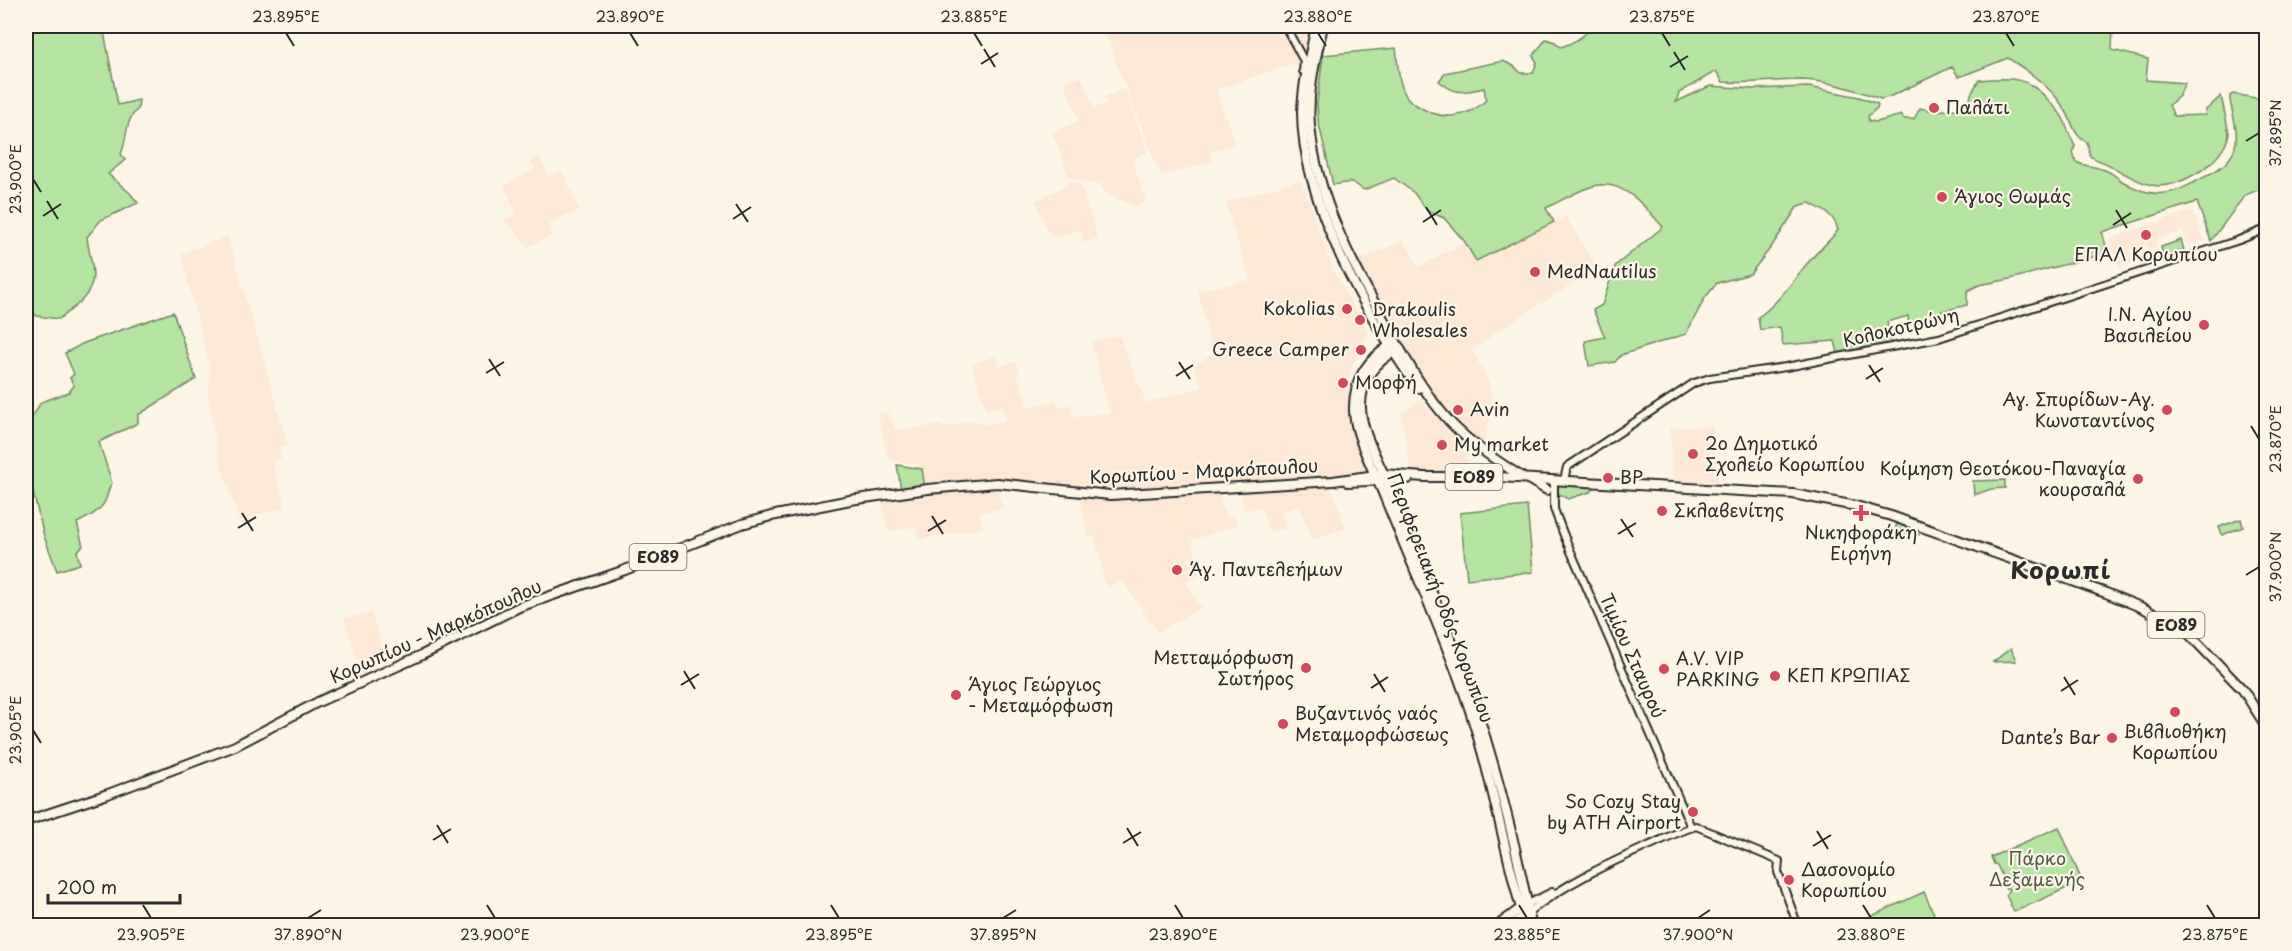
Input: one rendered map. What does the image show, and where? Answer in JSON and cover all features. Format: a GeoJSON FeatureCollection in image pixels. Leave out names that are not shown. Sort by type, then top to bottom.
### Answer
{"type":"FeatureCollection","features":[{"type":"Feature","properties":{"kind":"main road"},"geometry":{"type":"LineString","coordinates":[[1316,26],[1305,72],[1303,124],[1306,148],[1325,217],[1347,270],[1384,335],[1450,421]]}},
{"type":"Feature","properties":{"kind":"main road"},"geometry":{"type":"LineString","coordinates":[[1323,26],[1310,100],[1310,124],[1318,170],[1350,259],[1395,347],[1403,368],[1434,410],[1483,450],[1550,492]]}},
{"type":"Feature","properties":{"kind":"main road"},"geometry":{"type":"LineString","coordinates":[[1379,352],[1384,335]]}},
{"type":"Feature","properties":{"kind":"main road","name":"Περιφερειακή Οδός Κορωπίου"},"geometry":{"type":"LineString","coordinates":[[1395,347],[1379,352],[1363,371],[1354,402],[1356,425],[1467,679],[1484,731],[1525,910]]}},
{"type":"Feature","properties":{"kind":"main road","name":"Περιφερειακή Οδός Κορωπίου"},"geometry":{"type":"LineString","coordinates":[[1395,347],[1378,363],[1364,388],[1362,409],[1364,424],[1381,478],[1464,695],[1476,732],[1517,893],[1525,910]]}},
{"type":"Feature","properties":{"kind":"main road"},"geometry":{"type":"LineString","coordinates":[[1378,363],[1391,360],[1403,368]]}},
{"type":"Feature","properties":{"kind":"main road","name":"Κορωπίου - Μαρκόπουλου"},"geometry":{"type":"LineString","coordinates":[[26,821],[108,794],[235,746],[318,702],[422,655],[519,607],[771,516],[893,493],[997,483],[1110,495],[1381,478],[1525,478]]}},
{"type":"Feature","properties":{"kind":"main road","name":"ΕΟ89"},"geometry":{"type":"LineString","coordinates":[[1525,478],[1793,494],[1856,506],[1915,524],[2106,593],[2183,629],[2243,690],[2266,726]]}},
{"type":"Feature","properties":{"kind":"main road"},"geometry":{"type":"LineString","coordinates":[[1513,914],[1517,893]]}},
{"type":"Feature","properties":{"kind":"main road"},"geometry":{"type":"LineString","coordinates":[[1497,926],[1513,914],[1525,910]]}},
{"type":"Feature","properties":{"kind":"main road"},"geometry":{"type":"LineString","coordinates":[[1511,926],[1525,910]]}},
{"type":"Feature","properties":{"kind":"main road"},"geometry":{"type":"LineString","coordinates":[[1525,910],[1527,926]]}},
{"type":"Feature","properties":{"kind":"main road"},"geometry":{"type":"LineString","coordinates":[[1525,910],[1532,926]]}},
{"type":"Feature","properties":{"kind":"street"},"geometry":{"type":"LineString","coordinates":[[1284,26],[1304,61],[1305,72]]}},
{"type":"Feature","properties":{"kind":"street","name":"Κολοκοτρώνη"},"geometry":{"type":"LineString","coordinates":[[1564,480],[1567,467],[1689,385],[1710,378],[1939,338],[2219,247],[2266,229]]}},
{"type":"Feature","properties":{"kind":"street","name":"Τιμίου Σταυρού"},"geometry":{"type":"LineString","coordinates":[[1551,479],[1550,492],[1564,538],[1691,827]]}},
{"type":"Feature","properties":{"kind":"street"},"geometry":{"type":"LineString","coordinates":[[1525,910],[1558,890],[1625,856],[1691,827],[1701,828],[1779,861],[1778,872],[1798,926]]}},
{"type":"Feature","properties":{"kind":"shaded area"},"geometry":{"type":"Polygon","coordinates":[[[1103,26],[1282,26],[1301,61],[1216,90],[1235,143],[1210,152],[1212,162],[1161,176],[1103,26]]]}},
{"type":"Feature","properties":{"kind":"shaded area"},"geometry":{"type":"Polygon","coordinates":[[[1289,26],[1310,26],[1304,55],[1290,31],[1289,26]]]}},
{"type":"Feature","properties":{"kind":"shaded area"},"geometry":{"type":"Polygon","coordinates":[[[1082,77],[1094,108],[1107,103],[1104,97],[1125,89],[1148,152],[1132,159],[1146,202],[1134,207],[1103,191],[1100,184],[1089,184],[1069,177],[1052,132],[1079,121],[1064,82],[1082,77]]]}},
{"type":"Feature","properties":{"kind":"shaded area"},"geometry":{"type":"Polygon","coordinates":[[[539,156],[548,176],[562,171],[580,211],[561,217],[550,224],[553,235],[528,247],[514,229],[503,221],[516,212],[504,186],[535,169],[530,159],[539,156]]]}},
{"type":"Feature","properties":{"kind":"shaded area"},"geometry":{"type":"Polygon","coordinates":[[[1301,180],[1333,270],[1369,334],[1357,352],[1349,381],[1351,426],[1370,468],[1365,474],[1328,478],[1346,528],[1313,540],[1299,506],[1281,512],[1286,528],[1270,533],[1261,507],[1245,511],[1239,489],[1218,491],[1226,519],[1235,516],[1238,525],[1192,540],[1196,556],[1187,559],[1201,575],[1186,582],[1201,608],[1158,632],[1122,580],[1108,588],[1105,584],[1095,536],[1088,537],[1078,489],[1000,481],[997,489],[1003,508],[980,512],[983,528],[919,540],[916,526],[888,532],[881,497],[925,490],[921,466],[888,459],[878,414],[888,412],[896,430],[941,425],[943,428],[972,420],[983,425],[1006,420],[1002,406],[986,410],[972,366],[974,363],[995,356],[999,367],[1016,361],[1020,374],[1017,375],[1028,407],[1056,400],[1059,407],[1070,404],[1074,417],[1110,413],[1091,342],[1119,335],[1146,403],[1202,387],[1193,366],[1212,354],[1198,290],[1250,280],[1225,202],[1301,180]]]}},
{"type":"Feature","properties":{"kind":"shaded area"},"geometry":{"type":"Polygon","coordinates":[[[1069,181],[1081,186],[1098,238],[1084,243],[1080,230],[1051,238],[1035,201],[1069,184],[1069,181]]]}},
{"type":"Feature","properties":{"kind":"shaded area","name":"ΕΠΑΛ Κορωπίου"},"geometry":{"type":"Polygon","coordinates":[[[2192,210],[2204,240],[2188,246],[2182,231],[2155,241],[2158,249],[2150,251],[2147,243],[2129,250],[2133,263],[2120,268],[2109,239],[2192,210]]]}},
{"type":"Feature","properties":{"kind":"shaded area"},"geometry":{"type":"Polygon","coordinates":[[[1566,216],[1597,268],[1495,333],[1472,351],[1489,382],[1493,407],[1485,440],[1481,442],[1444,410],[1425,385],[1409,353],[1387,319],[1358,261],[1403,240],[1419,267],[1465,242],[1476,261],[1566,216]]]}},
{"type":"Feature","properties":{"kind":"shaded area"},"geometry":{"type":"Polygon","coordinates":[[[228,236],[288,445],[279,448],[282,458],[272,461],[286,507],[239,520],[217,454],[208,398],[210,368],[181,254],[228,236]]]}},
{"type":"Feature","properties":{"kind":"shaded area"},"geometry":{"type":"Polygon","coordinates":[[[1421,399],[1438,419],[1465,442],[1468,465],[1473,465],[1474,472],[1411,471],[1401,413],[1421,399]]]}},
{"type":"Feature","properties":{"kind":"shaded area","name":"2ο Δημοτικό Σχολείο Κορωπίου"},"geometry":{"type":"Polygon","coordinates":[[[1713,426],[1718,483],[1672,480],[1670,428],[1713,426]]]}},
{"type":"Feature","properties":{"kind":"shaded area"},"geometry":{"type":"Polygon","coordinates":[[[371,613],[388,663],[362,678],[344,618],[371,613]]]}},
{"type":"Feature","properties":{"kind":"green space"},"geometry":{"type":"Polygon","coordinates":[[[26,26],[105,26],[103,27],[118,105],[139,100],[138,109],[128,124],[121,154],[125,160],[108,174],[138,203],[101,220],[87,237],[93,271],[90,289],[76,306],[59,319],[37,316],[26,309],[26,26]]]}},
{"type":"Feature","properties":{"kind":"green space"},"geometry":{"type":"Polygon","coordinates":[[[1592,26],[2113,26],[2112,50],[2148,59],[2146,80],[2185,83],[2179,96],[2169,105],[2174,116],[2206,115],[2205,111],[2221,96],[2229,133],[2226,144],[2211,163],[2188,178],[2165,186],[2146,184],[2090,156],[2087,142],[2078,136],[2059,100],[2039,80],[2008,58],[1959,77],[1952,67],[1881,99],[1823,82],[1803,80],[1723,82],[1716,71],[1679,93],[1676,102],[1710,86],[1753,89],[1809,87],[1859,97],[1878,104],[1868,116],[1869,121],[1877,122],[1901,115],[1904,119],[1914,119],[1920,108],[1934,111],[1968,108],[1971,94],[1979,80],[2018,80],[2042,93],[2060,113],[2075,146],[2073,153],[2076,162],[2103,169],[2135,188],[2156,194],[2186,187],[2227,162],[2233,153],[2236,136],[2230,100],[2233,94],[2266,100],[2266,187],[2245,195],[2211,241],[2197,202],[2102,232],[2108,253],[1979,285],[1967,291],[1967,305],[1939,312],[1939,317],[1909,325],[1908,316],[1887,322],[1891,343],[1838,353],[1835,341],[1783,345],[1780,327],[1760,330],[1758,317],[1780,297],[1838,230],[1831,216],[1809,203],[1798,206],[1772,246],[1750,274],[1717,283],[1705,298],[1686,334],[1621,355],[1615,362],[1589,366],[1585,341],[1605,337],[1593,310],[1602,305],[1615,266],[1663,227],[1633,196],[1615,186],[1588,188],[1546,208],[1554,222],[1476,261],[1465,242],[1444,218],[1427,211],[1414,193],[1394,178],[1364,190],[1352,182],[1333,185],[1318,120],[1317,104],[1323,55],[1396,48],[1401,83],[1409,99],[1436,114],[1454,116],[1462,114],[1471,111],[1486,100],[1484,88],[1456,91],[1439,81],[1445,73],[1503,61],[1514,66],[1521,73],[1533,73],[1537,62],[1533,56],[1546,39],[1561,47],[1578,39],[1592,26]]]}},
{"type":"Feature","properties":{"kind":"green space"},"geometry":{"type":"Polygon","coordinates":[[[2181,240],[2184,250],[2164,257],[2161,247],[2181,240]]]}},
{"type":"Feature","properties":{"kind":"green space"},"geometry":{"type":"Polygon","coordinates":[[[173,312],[196,379],[138,415],[138,423],[99,442],[112,483],[103,505],[77,523],[83,546],[77,551],[80,564],[57,571],[26,474],[26,428],[41,402],[69,392],[74,386],[70,378],[74,374],[65,353],[84,343],[173,312]]]}},
{"type":"Feature","properties":{"kind":"green space"},"geometry":{"type":"Polygon","coordinates":[[[897,465],[922,469],[925,488],[901,490],[897,465]]]}},
{"type":"Feature","properties":{"kind":"green space"},"geometry":{"type":"Polygon","coordinates":[[[2005,480],[2005,488],[1991,489],[1974,495],[1973,481],[2005,480]]]}},
{"type":"Feature","properties":{"kind":"green space"},"geometry":{"type":"Polygon","coordinates":[[[1557,484],[1594,486],[1594,488],[1590,492],[1568,499],[1555,492],[1557,484]]]}},
{"type":"Feature","properties":{"kind":"green space"},"geometry":{"type":"Polygon","coordinates":[[[1527,506],[1533,572],[1467,579],[1460,513],[1527,506]]]}},
{"type":"Feature","properties":{"kind":"green space"},"geometry":{"type":"Polygon","coordinates":[[[2241,519],[2243,527],[2222,535],[2219,527],[2241,519]]]}},
{"type":"Feature","properties":{"kind":"green space"},"geometry":{"type":"Polygon","coordinates":[[[1897,521],[1921,529],[1919,535],[1895,532],[1897,521]]]}},
{"type":"Feature","properties":{"kind":"green space"},"geometry":{"type":"Polygon","coordinates":[[[2011,648],[2016,661],[1993,662],[2011,648]]]}},
{"type":"Feature","properties":{"kind":"green space","name":"Πάρκο Δεξαμενής"},"geometry":{"type":"Polygon","coordinates":[[[2059,827],[2082,881],[2014,912],[2006,895],[2009,889],[2005,888],[2006,885],[1997,865],[1991,857],[2059,827]]]}},
{"type":"Feature","properties":{"kind":"green space"},"geometry":{"type":"Polygon","coordinates":[[[1924,892],[1939,925],[1857,925],[1856,923],[1924,892]]]}},
{"type":"Feature","properties":{"kind":"place","name":"Παλάτι"},"geometry":{"type":"Point","coordinates":[1934,108]}},
{"type":"Feature","properties":{"kind":"place","name":"Άγιος Θωμάς"},"geometry":{"type":"Point","coordinates":[1942,197]}},
{"type":"Feature","properties":{"kind":"place","name":"ΕΠΑΛ Κορωπίου"},"geometry":{"type":"Point","coordinates":[2146,235]}},
{"type":"Feature","properties":{"kind":"place","name":"MedNautilus"},"geometry":{"type":"Point","coordinates":[1535,272]}},
{"type":"Feature","properties":{"kind":"place","name":"Kokolias"},"geometry":{"type":"Point","coordinates":[1347,309]}},
{"type":"Feature","properties":{"kind":"place","name":"Drakoulis Wholesales"},"geometry":{"type":"Point","coordinates":[1360,320]}},
{"type":"Feature","properties":{"kind":"place","name":"Ι.Ν. Αγίου Βασιλείου"},"geometry":{"type":"Point","coordinates":[2204,325]}},
{"type":"Feature","properties":{"kind":"place","name":"Greece Camper"},"geometry":{"type":"Point","coordinates":[1361,350]}},
{"type":"Feature","properties":{"kind":"place","name":"Μορφή"},"geometry":{"type":"Point","coordinates":[1343,383]}},
{"type":"Feature","properties":{"kind":"place","name":"Avin"},"geometry":{"type":"Point","coordinates":[1458,410]}},
{"type":"Feature","properties":{"kind":"place","name":"Αγ. Σπυρίδων-Αγ. Κωνσταντίνος"},"geometry":{"type":"Point","coordinates":[2167,410]}},
{"type":"Feature","properties":{"kind":"place","name":"My market"},"geometry":{"type":"Point","coordinates":[1442,445]}},
{"type":"Feature","properties":{"kind":"place","name":"2ο Δημοτικό Σχολείο Κορωπίου"},"geometry":{"type":"Point","coordinates":[1693,454]}},
{"type":"Feature","properties":{"kind":"place","name":"BP"},"geometry":{"type":"Point","coordinates":[1608,478]}},
{"type":"Feature","properties":{"kind":"place","name":"Κοίμηση Θεοτόκου-Παναγία κουρσαλά"},"geometry":{"type":"Point","coordinates":[2138,479]}},
{"type":"Feature","properties":{"kind":"place","name":"Σκλαβενίτης"},"geometry":{"type":"Point","coordinates":[1662,511]}},
{"type":"Feature","properties":{"kind":"place","name":"Νικηφοράκη Ειρήνη"},"geometry":{"type":"Point","coordinates":[1861,513]}},
{"type":"Feature","properties":{"kind":"place","name":"Άγ. Παντελεήμων"},"geometry":{"type":"Point","coordinates":[1177,570]}},
{"type":"Feature","properties":{"kind":"place","name":"Μετταμόρφωση Σωτήρος"},"geometry":{"type":"Point","coordinates":[1306,668]}},
{"type":"Feature","properties":{"kind":"place","name":"A.V. VIP PARKING"},"geometry":{"type":"Point","coordinates":[1664,669]}},
{"type":"Feature","properties":{"kind":"place","name":"ΚΕΠ ΚΡΩΠΙΑΣ"},"geometry":{"type":"Point","coordinates":[1775,676]}},
{"type":"Feature","properties":{"kind":"place","name":"Άγιος Γεώργιος - Μεταμόρφωση"},"geometry":{"type":"Point","coordinates":[956,695]}},
{"type":"Feature","properties":{"kind":"place","name":"Βιβλιοθήκη Κορωπίου"},"geometry":{"type":"Point","coordinates":[2175,712]}},
{"type":"Feature","properties":{"kind":"place","name":"Βυζαντινός ναός Μεταμορφώσεως"},"geometry":{"type":"Point","coordinates":[1283,724]}},
{"type":"Feature","properties":{"kind":"place","name":"Dante’s Bar"},"geometry":{"type":"Point","coordinates":[2112,738]}},
{"type":"Feature","properties":{"kind":"place","name":"So Cozy Stay by ATH Airport"},"geometry":{"type":"Point","coordinates":[1693,812]}},
{"type":"Feature","properties":{"kind":"place","name":"Δασονομίο Κορωπίου"},"geometry":{"type":"Point","coordinates":[1789,880]}},
{"type":"Feature","properties":{"kind":"district","name":"Κορωπί"},"geometry":{"type":"Point","coordinates":[2061,571]}}]}
